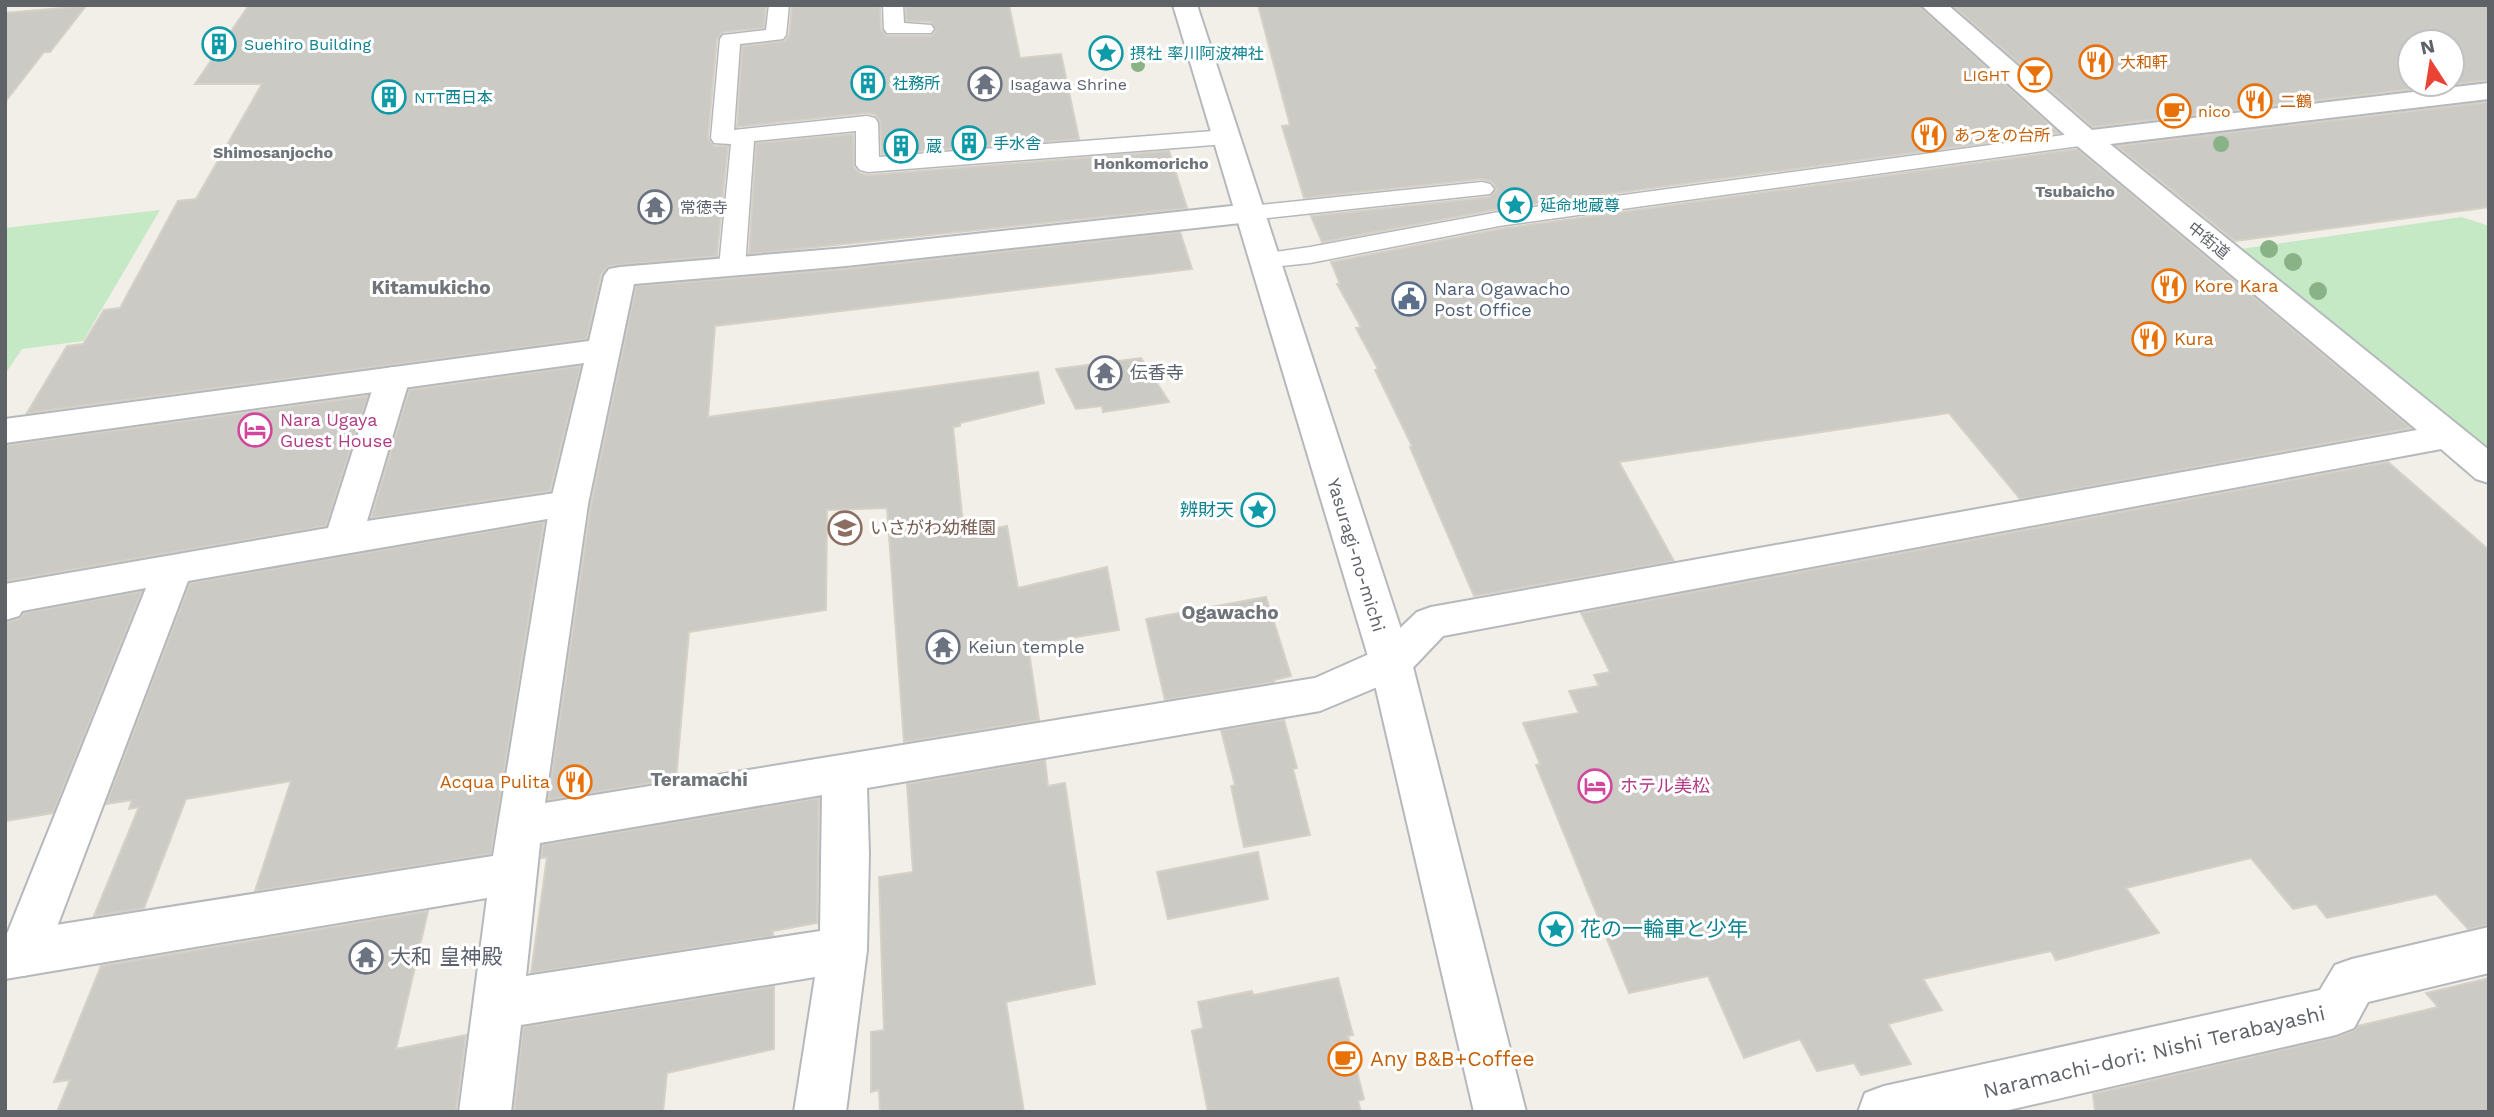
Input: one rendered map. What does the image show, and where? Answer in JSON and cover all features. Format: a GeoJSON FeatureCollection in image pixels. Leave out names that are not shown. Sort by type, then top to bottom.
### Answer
{"type":"FeatureCollection","features":[{"type":"Feature","properties":{"kind":"street","name":"Yasuragi-no-michi"},"geometry":{"type":"LineString","coordinates":[[1185,5],[1391,663],[1500,1112]]}},
{"type":"Feature","properties":{"kind":"street","name":"中街道"},"geometry":{"type":"LineString","coordinates":[[1933,5],[2087,138],[2489,470]]}},
{"type":"Feature","properties":{"kind":"street"},"geometry":{"type":"LineString","coordinates":[[2087,138],[2489,91]]}},
{"type":"Feature","properties":{"kind":"street"},"geometry":{"type":"LineString","coordinates":[[485,1112],[519,827],[569,504],[620,276],[732,267],[1250,213]]}},
{"type":"Feature","properties":{"kind":"street"},"geometry":{"type":"LineString","coordinates":[[5,431],[604,350]]}},
{"type":"Feature","properties":{"kind":"street"},"geometry":{"type":"LineString","coordinates":[[343,539],[393,377]]}},
{"type":"Feature","properties":{"kind":"street"},"geometry":{"type":"LineString","coordinates":[[519,827],[1320,694],[1391,663],[1431,623],[2448,436]]}},
{"type":"Feature","properties":{"kind":"street"},"geometry":{"type":"LineString","coordinates":[[5,605],[9,598],[343,539],[569,504]]}},
{"type":"Feature","properties":{"kind":"street"},"geometry":{"type":"LineString","coordinates":[[15,955],[173,569]]}},
{"type":"Feature","properties":{"kind":"street"},"geometry":{"type":"LineString","coordinates":[[820,1112],[843,950],[846,854],[844,772]]}},
{"type":"Feature","properties":{"kind":"street"},"geometry":{"type":"LineString","coordinates":[[15,955],[514,873]]}},
{"type":"Feature","properties":{"kind":"street"},"geometry":{"type":"LineString","coordinates":[[499,1003],[843,950]]}},
{"type":"Feature","properties":{"kind":"street","name":"Naramachi-dori: Nishi Terabayashi"},"geometry":{"type":"LineString","coordinates":[[1884,1112],[2336,1011],[2352,982],[2489,950]]}},
{"type":"Feature","properties":{"kind":"lane"},"geometry":{"type":"LineString","coordinates":[[779,5],[776,35],[730,39],[722,138],[867,123],[868,165],[1226,137]]}},
{"type":"Feature","properties":{"kind":"lane"},"geometry":{"type":"LineString","coordinates":[[893,5],[894,29],[924,29]]}},
{"type":"Feature","properties":{"kind":"lane"},"geometry":{"type":"LineString","coordinates":[[732,267],[743,136]]}},
{"type":"Feature","properties":{"kind":"lane"},"geometry":{"type":"LineString","coordinates":[[1264,260],[1310,255],[1499,219],[2087,138]]}},
{"type":"Feature","properties":{"kind":"lane"},"geometry":{"type":"LineString","coordinates":[[1250,213],[1482,189]]}},
{"type":"Feature","properties":{"kind":"green space"},"geometry":{"type":"Polygon","coordinates":[[[160,210],[83,341],[22,349],[5,374],[5,228],[160,210]]]}},
{"type":"Feature","properties":{"kind":"green space"},"geometry":{"type":"Polygon","coordinates":[[[2462,217],[2489,226],[2489,451],[2241,249],[2462,217]]]}},
{"type":"Feature","properties":{"kind":"building"},"geometry":{"type":"Polygon","coordinates":[[[249,5],[766,5],[764,28],[723,32],[717,39],[708,138],[714,146],[728,146],[717,256],[609,266],[601,275],[587,339],[27,413],[67,346],[83,344],[104,310],[120,308],[178,201],[196,199],[262,84],[195,84],[249,5]]]}},
{"type":"Feature","properties":{"kind":"building"},"geometry":{"type":"Polygon","coordinates":[[[792,5],[880,5],[881,29],[887,36],[931,36],[936,31],[931,22],[906,21],[906,5],[1009,5],[1020,58],[1061,54],[1079,139],[882,154],[880,122],[876,115],[868,113],[737,127],[742,46],[785,41],[789,35],[792,5]]]}},
{"type":"Feature","properties":{"kind":"building"},"geometry":{"type":"Polygon","coordinates":[[[1258,5],[1918,5],[2059,133],[1499,209],[1322,242],[1311,216],[1490,197],[1497,189],[1492,182],[1482,179],[1304,198],[1282,126],[1290,125],[1258,5]]]}},
{"type":"Feature","properties":{"kind":"building"},"geometry":{"type":"Polygon","coordinates":[[[1952,5],[2489,5],[2489,80],[2466,83],[2466,28],[2396,28],[2396,91],[2093,127],[1952,5]]]}},
{"type":"Feature","properties":{"kind":"building"},"geometry":{"type":"Polygon","coordinates":[[[86,6],[50,52],[44,52],[5,102],[5,13],[86,6]]]}},
{"type":"Feature","properties":{"kind":"building"},"geometry":{"type":"Polygon","coordinates":[[[2489,102],[2489,207],[2235,241],[2117,146],[2489,102]]]}},
{"type":"Feature","properties":{"kind":"building"},"geometry":{"type":"Polygon","coordinates":[[[853,134],[854,167],[859,173],[868,175],[1169,151],[1187,208],[749,254],[756,143],[853,134]]]}},
{"type":"Feature","properties":{"kind":"building"},"geometry":{"type":"Polygon","coordinates":[[[2077,149],[2411,428],[2020,499],[1949,413],[1619,462],[1674,561],[1474,596],[1410,447],[1412,446],[1375,370],[1378,369],[1356,328],[1361,327],[1337,284],[1340,284],[1331,262],[1499,229],[2077,149]]]}},
{"type":"Feature","properties":{"kind":"building"},"geometry":{"type":"Polygon","coordinates":[[[1180,232],[1192,269],[715,326],[708,417],[1038,372],[1044,403],[953,427],[964,534],[1007,526],[1018,588],[1107,567],[1119,630],[1028,645],[1039,720],[904,742],[887,508],[827,510],[826,610],[689,632],[676,779],[548,800],[591,504],[636,286],[846,269],[1180,232]]]}},
{"type":"Feature","properties":{"kind":"building"},"geometry":{"type":"Polygon","coordinates":[[[1141,358],[1169,402],[1103,412],[1102,406],[1076,409],[1056,369],[1141,358]]]}},
{"type":"Feature","properties":{"kind":"building"},"geometry":{"type":"Polygon","coordinates":[[[581,366],[550,491],[371,518],[409,390],[581,366]]]}},
{"type":"Feature","properties":{"kind":"building"},"geometry":{"type":"Polygon","coordinates":[[[368,396],[326,526],[5,581],[5,450],[8,445],[368,396]]]}},
{"type":"Feature","properties":{"kind":"building"},"geometry":{"type":"Polygon","coordinates":[[[2388,462],[2489,550],[2489,925],[2468,929],[2436,894],[2327,918],[2316,904],[2293,909],[2251,858],[2126,888],[2159,933],[2056,960],[2051,951],[1923,979],[1942,1010],[1888,1024],[1911,1064],[1861,1075],[1854,1063],[1817,1071],[1800,1039],[1744,1058],[1708,976],[1629,993],[1536,765],[1540,764],[1523,723],[1579,713],[1569,691],[1599,686],[1594,675],[1610,672],[1581,613],[2388,462]]]}},
{"type":"Feature","properties":{"kind":"building"},"geometry":{"type":"Polygon","coordinates":[[[544,522],[491,854],[255,891],[291,781],[186,799],[144,908],[94,916],[139,807],[129,809],[132,800],[106,804],[190,583],[544,522]]]}},
{"type":"Feature","properties":{"kind":"building"},"geometry":{"type":"Polygon","coordinates":[[[142,591],[53,813],[5,821],[5,622],[20,619],[24,613],[142,591]]]}},
{"type":"Feature","properties":{"kind":"building"},"geometry":{"type":"Polygon","coordinates":[[[1266,597],[1291,676],[1274,682],[1165,700],[1146,619],[1266,597]]]}},
{"type":"Feature","properties":{"kind":"building"},"geometry":{"type":"Polygon","coordinates":[[[1284,720],[1310,835],[1244,847],[1231,786],[1235,785],[1221,730],[1284,720]]]}},
{"type":"Feature","properties":{"kind":"building"},"geometry":{"type":"Polygon","coordinates":[[[1045,760],[1048,786],[1065,783],[1095,984],[1006,1002],[1024,1112],[880,1112],[879,1090],[871,1092],[871,1032],[884,1030],[879,877],[913,872],[907,784],[1045,760]]]}},
{"type":"Feature","properties":{"kind":"building"},"geometry":{"type":"Polygon","coordinates":[[[819,798],[817,923],[773,931],[773,936],[531,973],[547,857],[541,858],[542,845],[819,798]]]}},
{"type":"Feature","properties":{"kind":"building"},"geometry":{"type":"Polygon","coordinates":[[[1258,852],[1268,899],[1168,919],[1157,872],[1258,852]]]}},
{"type":"Feature","properties":{"kind":"building"},"geometry":{"type":"Polygon","coordinates":[[[428,911],[396,1049],[466,1035],[456,1112],[57,1112],[70,1080],[54,1082],[101,966],[428,911]]]}},
{"type":"Feature","properties":{"kind":"building"},"geometry":{"type":"Polygon","coordinates":[[[1338,978],[1353,1035],[1348,1036],[1364,1099],[1358,1101],[1361,1112],[1208,1112],[1192,1031],[1203,1028],[1198,1002],[1252,991],[1253,995],[1338,978]]]}},
{"type":"Feature","properties":{"kind":"building"},"geometry":{"type":"Polygon","coordinates":[[[2489,978],[2489,1112],[2095,1112],[2093,1094],[2337,1037],[2355,1030],[2358,1026],[2438,1007],[2426,993],[2489,978]]]}},
{"type":"Feature","properties":{"kind":"building"},"geometry":{"type":"Polygon","coordinates":[[[774,986],[774,1049],[667,1073],[663,1112],[514,1112],[523,1027],[774,986]]]}},
{"type":"Feature","properties":{"kind":"place","name":"Suehiro Building"},"geometry":{"type":"Point","coordinates":[219,44]}},
{"type":"Feature","properties":{"kind":"place","name":"摂社 率川阿波神社"},"geometry":{"type":"Point","coordinates":[1106,53]}},
{"type":"Feature","properties":{"kind":"place","name":"大和軒"},"geometry":{"type":"Point","coordinates":[2096,62]}},
{"type":"Feature","properties":{"kind":"place","name":"LIGHT"},"geometry":{"type":"Point","coordinates":[2035,75]}},
{"type":"Feature","properties":{"kind":"place","name":"社務所"},"geometry":{"type":"Point","coordinates":[868,83]}},
{"type":"Feature","properties":{"kind":"place","name":"Isagawa Shrine"},"geometry":{"type":"Point","coordinates":[985,84]}},
{"type":"Feature","properties":{"kind":"place","name":"NTT西日本"},"geometry":{"type":"Point","coordinates":[389,97]}},
{"type":"Feature","properties":{"kind":"place","name":"二鶴"},"geometry":{"type":"Point","coordinates":[2255,101]}},
{"type":"Feature","properties":{"kind":"place","name":"nico"},"geometry":{"type":"Point","coordinates":[2174,111]}},
{"type":"Feature","properties":{"kind":"place","name":"あつをの台所"},"geometry":{"type":"Point","coordinates":[1929,135]}},
{"type":"Feature","properties":{"kind":"place","name":"手水舎"},"geometry":{"type":"Point","coordinates":[969,143]}},
{"type":"Feature","properties":{"kind":"place","name":"蔵"},"geometry":{"type":"Point","coordinates":[901,146]}},
{"type":"Feature","properties":{"kind":"place","name":"延命地蔵尊"},"geometry":{"type":"Point","coordinates":[1515,205]}},
{"type":"Feature","properties":{"kind":"place","name":"常徳寺"},"geometry":{"type":"Point","coordinates":[655,207]}},
{"type":"Feature","properties":{"kind":"place","name":"Kore Kara"},"geometry":{"type":"Point","coordinates":[2169,286]}},
{"type":"Feature","properties":{"kind":"place","name":"Nara Ogawacho Post Office"},"geometry":{"type":"Point","coordinates":[1409,299]}},
{"type":"Feature","properties":{"kind":"place","name":"Kura"},"geometry":{"type":"Point","coordinates":[2149,339]}},
{"type":"Feature","properties":{"kind":"place","name":"伝香寺"},"geometry":{"type":"Point","coordinates":[1105,373]}},
{"type":"Feature","properties":{"kind":"place","name":"Nara Ugaya Guest House"},"geometry":{"type":"Point","coordinates":[255,430]}},
{"type":"Feature","properties":{"kind":"place","name":"辨財天"},"geometry":{"type":"Point","coordinates":[1258,510]}},
{"type":"Feature","properties":{"kind":"place","name":"いさがわ幼稚園"},"geometry":{"type":"Point","coordinates":[845,528]}},
{"type":"Feature","properties":{"kind":"place","name":"Keiun temple"},"geometry":{"type":"Point","coordinates":[943,647]}},
{"type":"Feature","properties":{"kind":"place","name":"Acqua Pulita"},"geometry":{"type":"Point","coordinates":[575,782]}},
{"type":"Feature","properties":{"kind":"place","name":"ホテル美松"},"geometry":{"type":"Point","coordinates":[1595,786]}},
{"type":"Feature","properties":{"kind":"place","name":"花の一輪車と少年"},"geometry":{"type":"Point","coordinates":[1556,929]}},
{"type":"Feature","properties":{"kind":"place","name":"大和 皇神殿"},"geometry":{"type":"Point","coordinates":[366,957]}},
{"type":"Feature","properties":{"kind":"place","name":"Any B&B+Coffee"},"geometry":{"type":"Point","coordinates":[1345,1059]}},
{"type":"Feature","properties":{"kind":"district","name":"Shimosanjocho"},"geometry":{"type":"Point","coordinates":[273,152]}},
{"type":"Feature","properties":{"kind":"district","name":"Honkomoricho"},"geometry":{"type":"Point","coordinates":[1151,163]}},
{"type":"Feature","properties":{"kind":"district","name":"Tsubaicho"},"geometry":{"type":"Point","coordinates":[2075,191]}},
{"type":"Feature","properties":{"kind":"district","name":"Kitamukicho"},"geometry":{"type":"Point","coordinates":[431,287]}},
{"type":"Feature","properties":{"kind":"district","name":"Ogawacho"},"geometry":{"type":"Point","coordinates":[1230,612]}},
{"type":"Feature","properties":{"kind":"district","name":"Teramachi"},"geometry":{"type":"Point","coordinates":[699,779]}}]}
